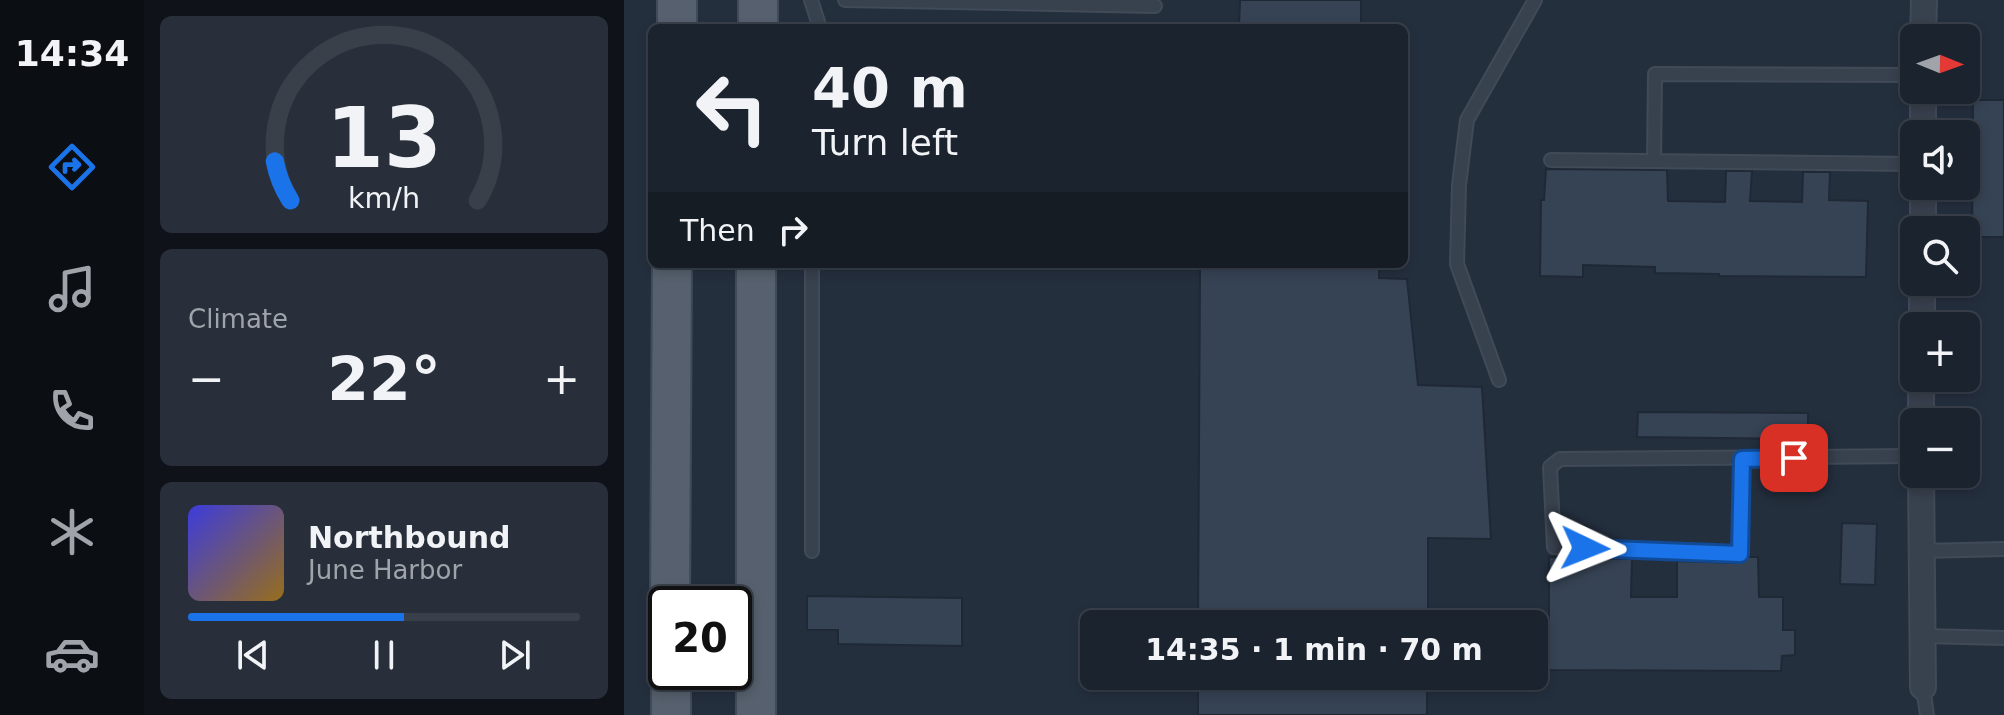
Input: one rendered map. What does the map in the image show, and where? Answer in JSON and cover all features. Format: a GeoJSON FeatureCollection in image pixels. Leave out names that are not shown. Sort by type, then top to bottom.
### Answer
{"type":"FeatureCollection","features":[{"type":"Feature","properties":{"kind":"main road"},"geometry":{"type":"LineString","coordinates":[[677,0],[677,24]]}},
{"type":"Feature","properties":{"kind":"main road"},"geometry":{"type":"LineString","coordinates":[[758,0],[758,24]]}},
{"type":"Feature","properties":{"kind":"main road"},"geometry":{"type":"LineString","coordinates":[[670,586],[672,268]]}},
{"type":"Feature","properties":{"kind":"main road"},"geometry":{"type":"LineString","coordinates":[[756,268],[756,715]]}},
{"type":"Feature","properties":{"kind":"main road"},"geometry":{"type":"LineString","coordinates":[[671,690],[671,715]]}},
{"type":"Feature","properties":{"kind":"street"},"geometry":{"type":"LineString","coordinates":[[1923,24],[1924,0]]}},
{"type":"Feature","properties":{"kind":"street"},"geometry":{"type":"LineString","coordinates":[[1921,488],[1923,687]]}},
{"type":"Feature","properties":{"kind":"lane"},"geometry":{"type":"LineString","coordinates":[[811,0],[811,24]]}},
{"type":"Feature","properties":{"kind":"lane"},"geometry":{"type":"LineString","coordinates":[[811,0],[819,24]]}},
{"type":"Feature","properties":{"kind":"lane"},"geometry":{"type":"LineString","coordinates":[[845,0],[1155,6]]}},
{"type":"Feature","properties":{"kind":"lane"},"geometry":{"type":"LineString","coordinates":[[1499,380],[1457,264],[1459,185],[1467,120],[1535,0]]}},
{"type":"Feature","properties":{"kind":"lane"},"geometry":{"type":"LineString","coordinates":[[1654,161],[1655,74],[1900,75]]}},
{"type":"Feature","properties":{"kind":"lane"},"geometry":{"type":"LineString","coordinates":[[1551,160],[1900,164]]}},
{"type":"Feature","properties":{"kind":"lane"},"geometry":{"type":"LineString","coordinates":[[812,268],[812,551]]}},
{"type":"Feature","properties":{"kind":"lane"},"geometry":{"type":"LineString","coordinates":[[1742,459],[1740,554],[1554,547],[1550,467],[1560,459],[1900,456]]}},
{"type":"Feature","properties":{"kind":"lane"},"geometry":{"type":"LineString","coordinates":[[1922,551],[2004,549]]}},
{"type":"Feature","properties":{"kind":"lane"},"geometry":{"type":"LineString","coordinates":[[1924,636],[2004,638]]}},
{"type":"Feature","properties":{"kind":"lane"},"geometry":{"type":"LineString","coordinates":[[1923,687],[1927,715]]}},
{"type":"Feature","properties":{"kind":"building"},"geometry":{"type":"Polygon","coordinates":[[[1240,0],[1361,0],[1361,24],[1239,24],[1240,0]]]}},
{"type":"Feature","properties":{"kind":"building"},"geometry":{"type":"Polygon","coordinates":[[[1980,100],[2004,100],[2004,237],[1980,237],[1980,216],[1972,216],[1972,200],[1980,200],[1980,120],[1973,120],[1973,104],[1980,104],[1980,100]]]}},
{"type":"Feature","properties":{"kind":"building"},"geometry":{"type":"Polygon","coordinates":[[[1546,169],[1667,170],[1668,201],[1725,202],[1726,171],[1752,171],[1750,201],[1802,202],[1803,172],[1830,172],[1829,200],[1868,201],[1866,277],[1719,276],[1655,273],[1655,267],[1583,265],[1583,277],[1540,276],[1541,200],[1544,200],[1546,169]]]}},
{"type":"Feature","properties":{"kind":"building"},"geometry":{"type":"Polygon","coordinates":[[[1200,268],[1379,268],[1379,278],[1407,279],[1418,385],[1482,387],[1491,539],[1428,538],[1428,610],[1198,610],[1200,268]]]}},
{"type":"Feature","properties":{"kind":"building"},"geometry":{"type":"Polygon","coordinates":[[[1638,412],[1808,413],[1808,439],[1637,437],[1638,412]]]}},
{"type":"Feature","properties":{"kind":"building"},"geometry":{"type":"Polygon","coordinates":[[[1842,523],[1877,524],[1875,585],[1840,584],[1842,523]]]}},
{"type":"Feature","properties":{"kind":"building"},"geometry":{"type":"Polygon","coordinates":[[[1549,557],[1632,559],[1631,597],[1677,597],[1677,561],[1740,563],[1748,557],[1758,557],[1759,597],[1783,597],[1783,630],[1795,630],[1795,655],[1782,656],[1781,671],[1549,670],[1549,557]]]}},
{"type":"Feature","properties":{"kind":"building"},"geometry":{"type":"Polygon","coordinates":[[[807,596],[962,598],[962,646],[838,644],[838,630],[807,630],[807,596]]]}},
{"type":"Feature","properties":{"kind":"building"},"geometry":{"type":"Polygon","coordinates":[[[1198,690],[1427,690],[1427,715],[1198,715],[1198,690]]]}},
{"type":"Feature","properties":{"kind":"route"},"geometry":{"type":"LineString","coordinates":[[1585,548],[1740,554],[1742,459],[1794,458]]}}]}
